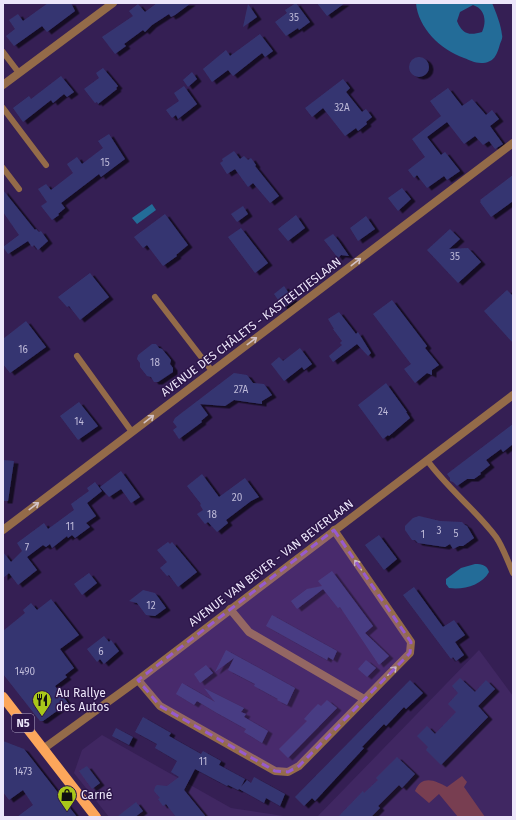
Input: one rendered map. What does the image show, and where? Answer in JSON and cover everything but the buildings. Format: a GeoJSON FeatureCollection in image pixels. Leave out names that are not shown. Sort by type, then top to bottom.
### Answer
{"type":"FeatureCollection","features":[{"type":"Feature","properties":{"kind":"main road","name":"N5"},"geometry":{"type":"LineString","coordinates":[[3,697],[96,817]]}},
{"type":"Feature","properties":{"kind":"street"},"geometry":{"type":"LineString","coordinates":[[3,86],[113,3]]}},
{"type":"Feature","properties":{"kind":"street","name":"AVENUE DES CHÂLETS - KASTEELTJESLAAN"},"geometry":{"type":"LineString","coordinates":[[3,530],[513,143]]}},
{"type":"Feature","properties":{"kind":"street","name":"AVENUE VAN BEVER - VAN BEVERLAAN"},"geometry":{"type":"LineString","coordinates":[[43,749],[138,680],[334,530],[513,396]]}},
{"type":"Feature","properties":{"kind":"street"},"geometry":{"type":"LineString","coordinates":[[138,680],[160,706],[276,771],[288,772],[299,766],[410,653],[412,642],[334,530]]}},
{"type":"Feature","properties":{"kind":"street"},"geometry":{"type":"LineString","coordinates":[[230,609],[249,632],[364,699]]}},
{"type":"Feature","properties":{"kind":"lane"},"geometry":{"type":"LineString","coordinates":[[3,52],[19,73]]}},
{"type":"Feature","properties":{"kind":"lane"},"geometry":{"type":"LineString","coordinates":[[3,108],[46,165]]}},
{"type":"Feature","properties":{"kind":"lane"},"geometry":{"type":"LineString","coordinates":[[3,168],[19,189]]}},
{"type":"Feature","properties":{"kind":"lane"},"geometry":{"type":"LineString","coordinates":[[155,297],[212,371]]}},
{"type":"Feature","properties":{"kind":"lane"},"geometry":{"type":"LineString","coordinates":[[77,356],[132,432]]}},
{"type":"Feature","properties":{"kind":"lane"},"geometry":{"type":"LineString","coordinates":[[427,460],[439,477],[469,506],[497,538],[513,574]]}},
{"type":"Feature","properties":{"kind":"highlighted area"},"geometry":{"type":"Polygon","coordinates":[[[334,530],[411,642],[410,653],[299,766],[288,772],[275,771],[160,706],[138,680],[334,530]]]}},
{"type":"Feature","properties":{"kind":"shaded area"},"geometry":{"type":"Polygon","coordinates":[[[479,650],[513,696],[513,817],[317,817],[479,650]]]}},
{"type":"Feature","properties":{"kind":"shaded area"},"geometry":{"type":"Polygon","coordinates":[[[102,735],[231,808],[290,817],[109,817],[74,773],[82,750],[102,735]]]}},
{"type":"Feature","properties":{"kind":"shaded area"},"geometry":{"type":"Polygon","coordinates":[[[462,776],[467,782],[464,787],[485,817],[458,817],[439,794],[429,803],[415,791],[421,782],[430,780],[447,787],[462,776]]]}},
{"type":"Feature","properties":{"kind":"water"},"geometry":{"type":"Polygon","coordinates":[[[416,3],[492,3],[497,14],[502,36],[502,40],[496,55],[489,62],[481,63],[474,62],[447,50],[432,37],[421,21],[416,3]],[[473,5],[460,12],[457,21],[461,29],[466,33],[473,34],[482,32],[484,28],[484,16],[477,7],[473,5]]]}},
{"type":"Feature","properties":{"kind":"water"},"geometry":{"type":"Polygon","coordinates":[[[152,204],[156,210],[137,224],[132,218],[152,204]]]}},
{"type":"Feature","properties":{"kind":"water"},"geometry":{"type":"Polygon","coordinates":[[[475,564],[484,565],[487,568],[489,572],[486,577],[472,586],[449,588],[446,584],[446,579],[461,568],[475,564]]]}},
{"type":"Feature","properties":{"kind":"place","name":"Au Rallye des Autos"},"geometry":{"type":"Point","coordinates":[42,717]}},
{"type":"Feature","properties":{"kind":"place","name":"Carné"},"geometry":{"type":"Point","coordinates":[67,812]}}]}
